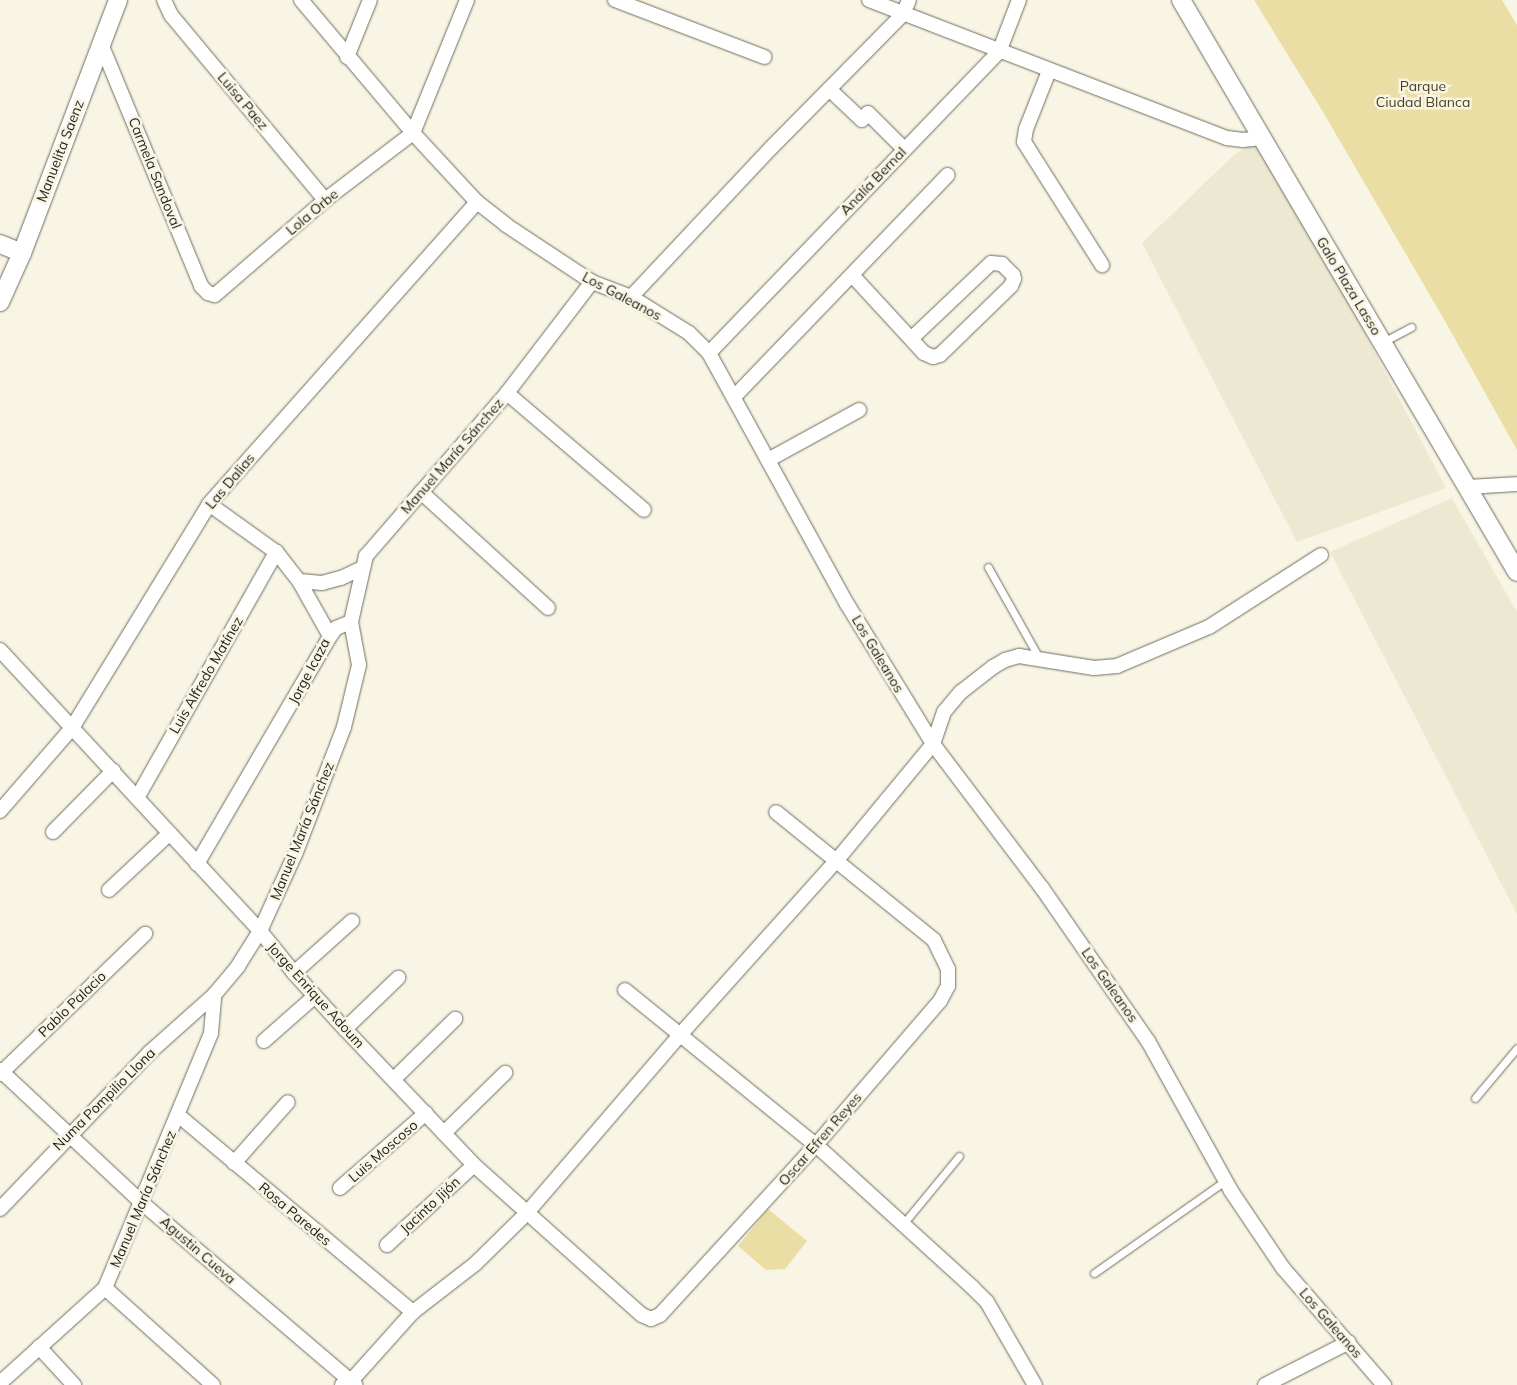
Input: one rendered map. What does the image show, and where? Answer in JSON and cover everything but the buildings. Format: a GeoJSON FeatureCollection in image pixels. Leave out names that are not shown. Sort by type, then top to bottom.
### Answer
{"type":"FeatureCollection","features":[{"type":"Feature","properties":{"kind":"street","name":"Manuelita Saenz"},"geometry":{"type":"LineString","coordinates":[[0,302],[22,253],[118,0]]}},
{"type":"Feature","properties":{"kind":"street","name":"Luisa Paez"},"geometry":{"type":"LineString","coordinates":[[164,0],[171,15],[325,200]]}},
{"type":"Feature","properties":{"kind":"street","name":"Los Galeanos"},"geometry":{"type":"LineString","coordinates":[[301,0],[413,134],[477,202],[506,225],[592,282],[631,297],[689,333],[709,353],[848,604],[933,744],[1042,888],[1148,1041],[1226,1181],[1283,1268],[1349,1342],[1384,1385]]}},
{"type":"Feature","properties":{"kind":"street"},"geometry":{"type":"LineString","coordinates":[[348,57],[370,0]]}},
{"type":"Feature","properties":{"kind":"street"},"geometry":{"type":"LineString","coordinates":[[413,134],[467,0]]}},
{"type":"Feature","properties":{"kind":"street"},"geometry":{"type":"LineString","coordinates":[[615,0],[764,57]]}},
{"type":"Feature","properties":{"kind":"street"},"geometry":{"type":"LineString","coordinates":[[868,0],[999,52],[1227,138],[1243,140],[1262,138]]}},
{"type":"Feature","properties":{"kind":"street"},"geometry":{"type":"LineString","coordinates":[[631,297],[771,148],[903,14],[909,0]]}},
{"type":"Feature","properties":{"kind":"street","name":"Analía Bernal"},"geometry":{"type":"LineString","coordinates":[[709,353],[999,52],[1020,0]]}},
{"type":"Feature","properties":{"kind":"street","name":"Galo Plaza Lasso"},"geometry":{"type":"LineString","coordinates":[[1181,0],[1517,572]]}},
{"type":"Feature","properties":{"kind":"street","name":"Carmela Sandoval"},"geometry":{"type":"LineString","coordinates":[[101,44],[201,286],[208,294],[215,294]]}},
{"type":"Feature","properties":{"kind":"street"},"geometry":{"type":"LineString","coordinates":[[1049,71],[1026,129],[1024,142],[1102,265]]}},
{"type":"Feature","properties":{"kind":"street"},"geometry":{"type":"LineString","coordinates":[[829,89],[862,120],[868,113],[904,149]]}},
{"type":"Feature","properties":{"kind":"street","name":"Lola Orbe"},"geometry":{"type":"LineString","coordinates":[[215,294],[325,200],[413,134]]}},
{"type":"Feature","properties":{"kind":"street"},"geometry":{"type":"LineString","coordinates":[[734,397],[948,175]]}},
{"type":"Feature","properties":{"kind":"street","name":"Las Dalias"},"geometry":{"type":"LineString","coordinates":[[0,811],[72,728],[209,504],[477,202]]}},
{"type":"Feature","properties":{"kind":"street"},"geometry":{"type":"LineString","coordinates":[[0,244],[22,253]]}},
{"type":"Feature","properties":{"kind":"street"},"geometry":{"type":"LineString","coordinates":[[852,275],[924,353],[933,357],[940,355],[1011,286],[1014,279],[1013,275],[1002,264],[990,263],[911,338]]}},
{"type":"Feature","properties":{"kind":"street","name":"Manuel María Sánchez"},"geometry":{"type":"LineString","coordinates":[[0,1383],[105,1288],[211,1032],[214,995],[238,966],[260,931],[296,852],[344,727],[359,665],[351,622],[366,556],[375,543],[507,393],[592,282]]}},
{"type":"Feature","properties":{"kind":"street"},"geometry":{"type":"LineString","coordinates":[[507,393],[644,510]]}},
{"type":"Feature","properties":{"kind":"street"},"geometry":{"type":"LineString","coordinates":[[768,460],[859,410]]}},
{"type":"Feature","properties":{"kind":"street"},"geometry":{"type":"LineString","coordinates":[[1467,487],[1517,484]]}},
{"type":"Feature","properties":{"kind":"street"},"geometry":{"type":"LineString","coordinates":[[420,492],[548,608]]}},
{"type":"Feature","properties":{"kind":"street","name":"Jorge Icaza"},"geometry":{"type":"LineString","coordinates":[[197,864],[330,636],[299,581],[276,552],[209,504]]}},
{"type":"Feature","properties":{"kind":"street","name":"Luis Alfredo Matínez"},"geometry":{"type":"LineString","coordinates":[[137,798],[276,552]]}},
{"type":"Feature","properties":{"kind":"street"},"geometry":{"type":"LineString","coordinates":[[349,1384],[413,1312],[475,1264],[526,1214],[679,1036],[837,860],[933,744],[944,712],[960,692],[1005,660],[1019,656],[1094,668],[1117,666],[1209,627],[1321,555]]}},
{"type":"Feature","properties":{"kind":"street"},"geometry":{"type":"LineString","coordinates":[[299,581],[322,582],[341,578],[362,568]]}},
{"type":"Feature","properties":{"kind":"street"},"geometry":{"type":"LineString","coordinates":[[330,636],[336,628],[351,622]]}},
{"type":"Feature","properties":{"kind":"street","name":"Jorge Enrique Adoum"},"geometry":{"type":"LineString","coordinates":[[0,650],[260,931],[294,973],[345,1029],[474,1165],[526,1214],[642,1315],[651,1320]]}},
{"type":"Feature","properties":{"kind":"street"},"geometry":{"type":"LineString","coordinates":[[53,832],[113,771]]}},
{"type":"Feature","properties":{"kind":"street"},"geometry":{"type":"LineString","coordinates":[[776,812],[837,860]]}},
{"type":"Feature","properties":{"kind":"street"},"geometry":{"type":"LineString","coordinates":[[109,890],[170,833]]}},
{"type":"Feature","properties":{"kind":"street","name":"Oscar Efren Reyes"},"geometry":{"type":"LineString","coordinates":[[651,1320],[660,1315],[816,1145],[940,1000],[948,986],[948,969],[934,940],[837,860]]}},
{"type":"Feature","properties":{"kind":"street"},"geometry":{"type":"LineString","coordinates":[[294,973],[352,921]]}},
{"type":"Feature","properties":{"kind":"street","name":"Pablo Palacio"},"geometry":{"type":"LineString","coordinates":[[1,1072],[145,934]]}},
{"type":"Feature","properties":{"kind":"street"},"geometry":{"type":"LineString","coordinates":[[345,1029],[398,978]]}},
{"type":"Feature","properties":{"kind":"street"},"geometry":{"type":"LineString","coordinates":[[625,990],[679,1036],[816,1145],[987,1302],[1035,1385]]}},
{"type":"Feature","properties":{"kind":"street","name":"Numa Pompilio Llona"},"geometry":{"type":"LineString","coordinates":[[0,1208],[69,1134],[150,1052],[214,995]]}},
{"type":"Feature","properties":{"kind":"street"},"geometry":{"type":"LineString","coordinates":[[264,1041],[315,996]]}},
{"type":"Feature","properties":{"kind":"street"},"geometry":{"type":"LineString","coordinates":[[394,1079],[455,1019]]}},
{"type":"Feature","properties":{"kind":"street","name":"Agustin Cueva"},"geometry":{"type":"LineString","coordinates":[[1,1072],[141,1202],[349,1384]]}},
{"type":"Feature","properties":{"kind":"street"},"geometry":{"type":"LineString","coordinates":[[444,1133],[505,1073]]}},
{"type":"Feature","properties":{"kind":"street"},"geometry":{"type":"LineString","coordinates":[[234,1163],[288,1102]]}},
{"type":"Feature","properties":{"kind":"street","name":"Luis Moscoso"},"geometry":{"type":"LineString","coordinates":[[340,1188],[426,1114]]}},
{"type":"Feature","properties":{"kind":"street","name":"Rosa Paredes"},"geometry":{"type":"LineString","coordinates":[[178,1115],[413,1312]]}},
{"type":"Feature","properties":{"kind":"street","name":"Jacinto Jijón"},"geometry":{"type":"LineString","coordinates":[[387,1245],[474,1165]]}},
{"type":"Feature","properties":{"kind":"street"},"geometry":{"type":"LineString","coordinates":[[105,1288],[213,1385]]}},
{"type":"Feature","properties":{"kind":"street"},"geometry":{"type":"LineString","coordinates":[[1265,1385],[1349,1342]]}},
{"type":"Feature","properties":{"kind":"street"},"geometry":{"type":"LineString","coordinates":[[39,1347],[74,1385]]}},
{"type":"Feature","properties":{"kind":"lane"},"geometry":{"type":"LineString","coordinates":[[1383,342],[1411,327]]}},
{"type":"Feature","properties":{"kind":"lane"},"geometry":{"type":"LineString","coordinates":[[988,567],[1039,658]]}},
{"type":"Feature","properties":{"kind":"lane"},"geometry":{"type":"LineString","coordinates":[[1475,1098],[1517,1048]]}},
{"type":"Feature","properties":{"kind":"lane"},"geometry":{"type":"LineString","coordinates":[[903,1224],[959,1156]]}},
{"type":"Feature","properties":{"kind":"lane"},"geometry":{"type":"LineString","coordinates":[[1094,1273],[1226,1181]]}},
{"type":"Feature","properties":{"kind":"shaded area"},"geometry":{"type":"Polygon","coordinates":[[[1262,138],[1446,488],[1297,542],[1142,243],[1235,154],[1262,138]]]}},
{"type":"Feature","properties":{"kind":"shaded area"},"geometry":{"type":"Polygon","coordinates":[[[1452,498],[1517,612],[1517,914],[1330,552],[1452,498]]]}},
{"type":"Feature","properties":{"kind":"green space","name":"Parque Ciudad Blanca"},"geometry":{"type":"Polygon","coordinates":[[[1254,0],[1502,0],[1517,25],[1517,450],[1445,321],[1323,112],[1254,0]]]}},
{"type":"Feature","properties":{"kind":"green space"},"geometry":{"type":"Polygon","coordinates":[[[768,1209],[807,1241],[785,1269],[766,1270],[738,1246],[768,1209]]]}}]}
